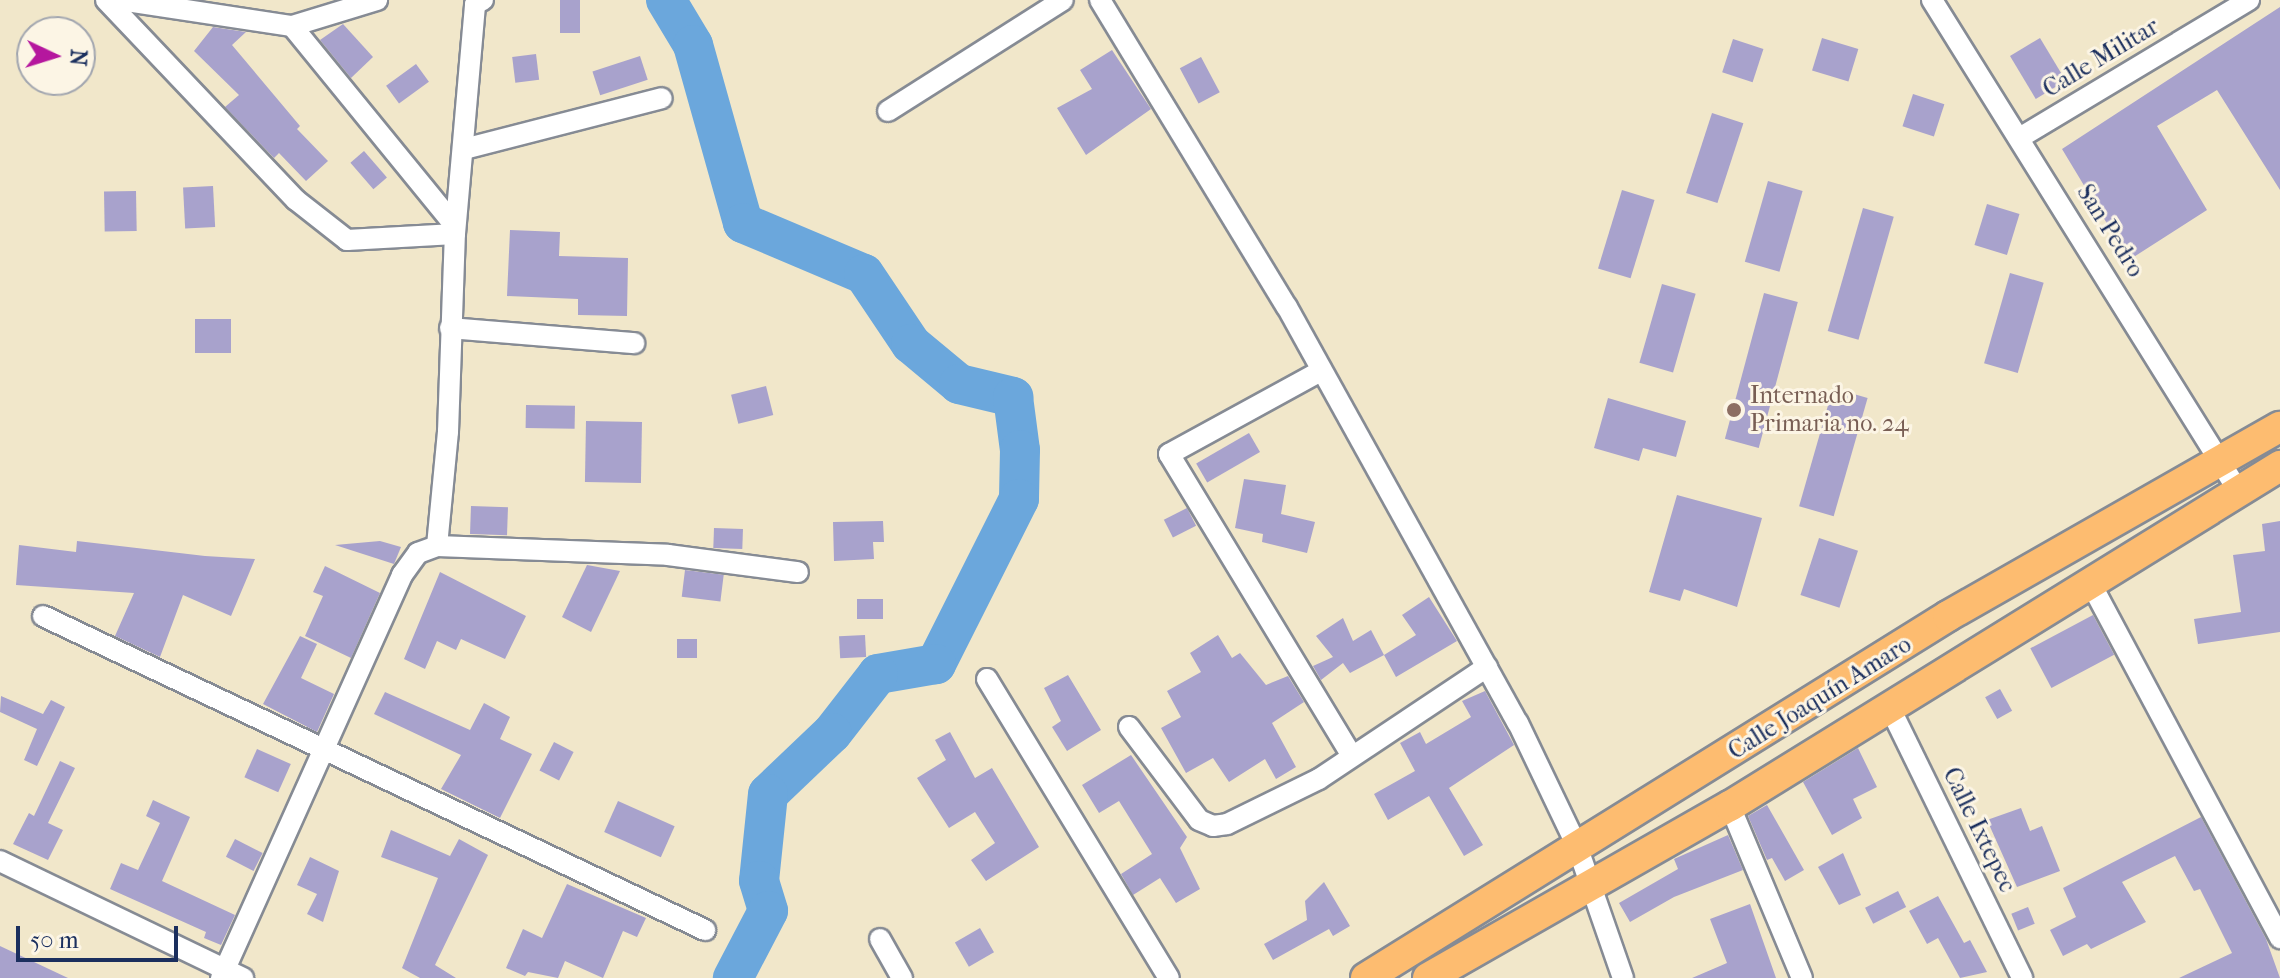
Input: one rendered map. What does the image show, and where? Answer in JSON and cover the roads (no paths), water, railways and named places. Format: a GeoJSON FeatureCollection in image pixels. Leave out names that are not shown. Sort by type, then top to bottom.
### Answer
{"type":"FeatureCollection","features":[{"type":"Feature","properties":{"kind":"main road","name":"Calle Joaquín Amaro"},"geometry":{"type":"LineString","coordinates":[[1366,978],[1948,616],[2280,427]]}},
{"type":"Feature","properties":{"kind":"main road","name":"Calle Joaquín Amaro"},"geometry":{"type":"LineString","coordinates":[[1428,978],[1588,884],[1730,806],[2280,466]]}},
{"type":"Feature","properties":{"kind":"street"},"geometry":{"type":"LineString","coordinates":[[106,0],[296,200],[347,240],[455,230]]}},
{"type":"Feature","properties":{"kind":"street"},"geometry":{"type":"LineString","coordinates":[[120,0],[292,26],[377,0]]}},
{"type":"Feature","properties":{"kind":"street"},"geometry":{"type":"LineString","coordinates":[[888,111],[1063,0]]}},
{"type":"Feature","properties":{"kind":"street"},"geometry":{"type":"LineString","coordinates":[[1100,0],[1257,257],[1487,667],[1577,846],[1623,978]]}},
{"type":"Feature","properties":{"kind":"street","name":"San Pedro"},"geometry":{"type":"LineString","coordinates":[[1932,0],[2021,137],[2239,492]]}},
{"type":"Feature","properties":{"kind":"street","name":"Calle Militar"},"geometry":{"type":"LineString","coordinates":[[2021,137],[2249,0]]}},
{"type":"Feature","properties":{"kind":"street"},"geometry":{"type":"LineString","coordinates":[[437,546],[448,432],[455,230],[477,1]]}},
{"type":"Feature","properties":{"kind":"street"},"geometry":{"type":"LineString","coordinates":[[292,26],[455,230]]}},
{"type":"Feature","properties":{"kind":"street"},"geometry":{"type":"LineString","coordinates":[[464,149],[662,98]]}},
{"type":"Feature","properties":{"kind":"street"},"geometry":{"type":"LineString","coordinates":[[450,328],[634,343]]}},
{"type":"Feature","properties":{"kind":"street"},"geometry":{"type":"LineString","coordinates":[[1319,372],[1169,454],[1352,756]]}},
{"type":"Feature","properties":{"kind":"street"},"geometry":{"type":"LineString","coordinates":[[0,861],[230,975],[324,749],[402,575],[418,553],[437,546],[668,555],[798,572]]}},
{"type":"Feature","properties":{"kind":"street"},"geometry":{"type":"LineString","coordinates":[[2090,582],[2280,938]]}},
{"type":"Feature","properties":{"kind":"street"},"geometry":{"type":"LineString","coordinates":[[43,616],[705,930]]}},
{"type":"Feature","properties":{"kind":"street"},"geometry":{"type":"LineString","coordinates":[[1129,727],[1199,820],[1213,826],[1277,800],[1352,756],[1487,667]]}},
{"type":"Feature","properties":{"kind":"street"},"geometry":{"type":"LineString","coordinates":[[987,679],[1169,978]]}},
{"type":"Feature","properties":{"kind":"street","name":"Calle Ixtepec"},"geometry":{"type":"LineString","coordinates":[[1889,706],[2022,978]]}},
{"type":"Feature","properties":{"kind":"street"},"geometry":{"type":"LineString","coordinates":[[1730,806],[1802,978]]}},
{"type":"Feature","properties":{"kind":"street"},"geometry":{"type":"LineString","coordinates":[[880,939],[902,978]]}},
{"type":"Feature","properties":{"kind":"waterway"},"geometry":{"type":"LineString","coordinates":[[666,0],[693,45],[743,223],[864,274],[911,344],[959,384],[1013,397],[1020,450],[1019,499],[936,664],[878,674],[832,733],[768,794],[759,881],[768,911],[733,978]]}},
{"type":"Feature","properties":{"kind":"place","name":"Internado Primaria no. 24"},"geometry":{"type":"Point","coordinates":[1734,410]}}]}
